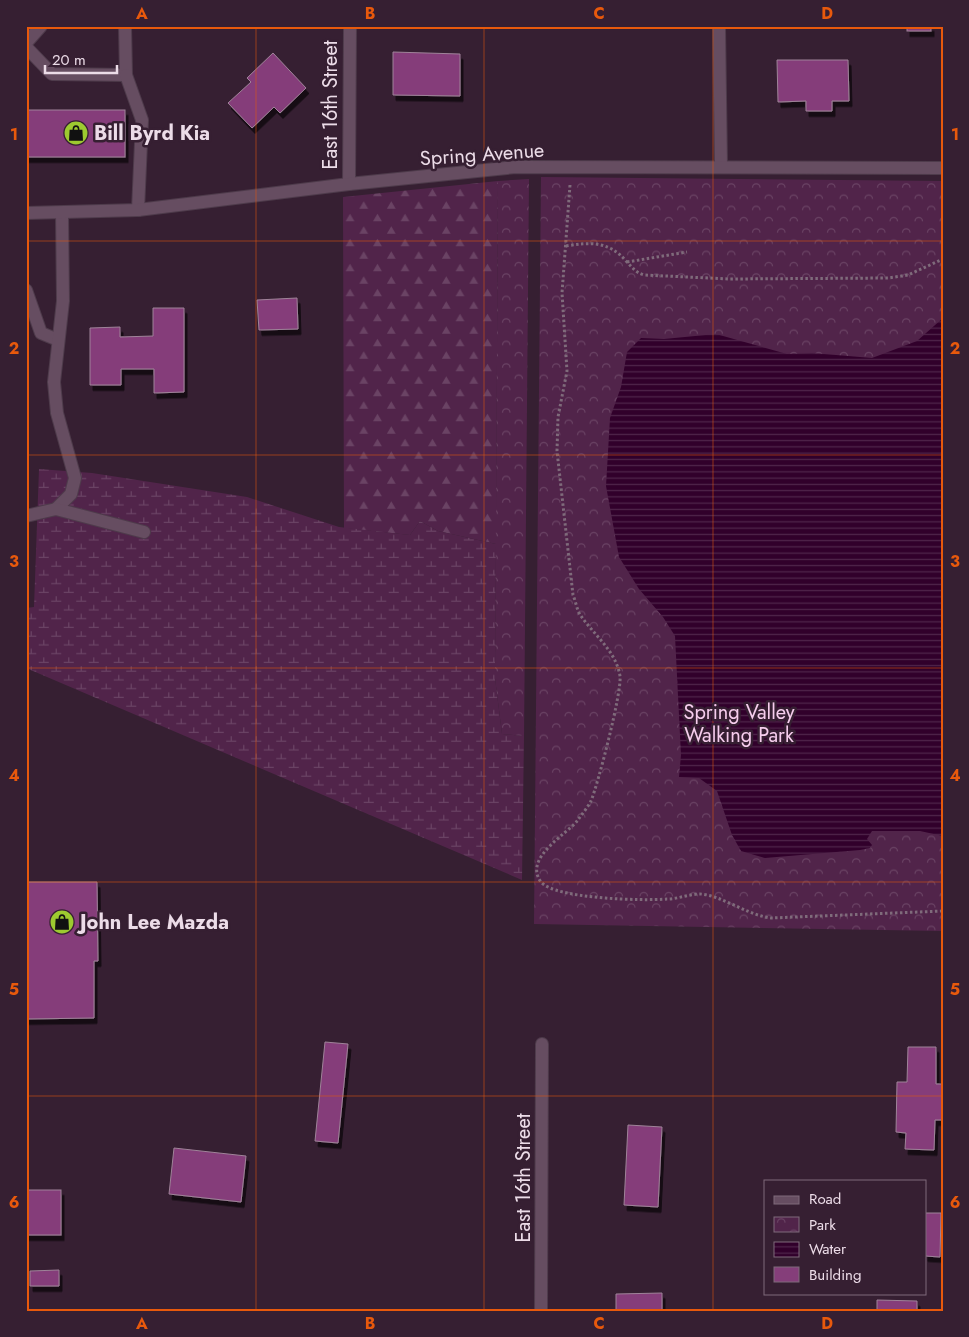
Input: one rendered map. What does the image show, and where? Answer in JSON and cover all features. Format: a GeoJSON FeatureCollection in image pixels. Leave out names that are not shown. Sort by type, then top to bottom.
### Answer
{"type":"FeatureCollection","features":[{"type":"Feature","properties":{"kind":"street"},"geometry":{"type":"LineString","coordinates":[[26,42],[41,26]]}},
{"type":"Feature","properties":{"kind":"street"},"geometry":{"type":"LineString","coordinates":[[126,26],[126,75],[142,120],[138,210]]}},
{"type":"Feature","properties":{"kind":"street","name":"East 16th Street"},"geometry":{"type":"LineString","coordinates":[[349,184],[350,26]]}},
{"type":"Feature","properties":{"kind":"street"},"geometry":{"type":"LineString","coordinates":[[719,26],[721,166]]}},
{"type":"Feature","properties":{"kind":"street"},"geometry":{"type":"LineString","coordinates":[[26,47],[52,74],[126,75]]}},
{"type":"Feature","properties":{"kind":"street","name":"Spring Avenue"},"geometry":{"type":"LineString","coordinates":[[26,214],[138,210],[349,184],[516,167],[943,168]]}},
{"type":"Feature","properties":{"kind":"street"},"geometry":{"type":"LineString","coordinates":[[56,509],[71,494],[75,478],[57,413],[54,382],[63,301],[62,213]]}},
{"type":"Feature","properties":{"kind":"street"},"geometry":{"type":"LineString","coordinates":[[26,290],[41,333],[58,340]]}},
{"type":"Feature","properties":{"kind":"street"},"geometry":{"type":"LineString","coordinates":[[26,516],[56,509],[144,532]]}},
{"type":"Feature","properties":{"kind":"street","name":"East 16th Street"},"geometry":{"type":"LineString","coordinates":[[541,1311],[542,1044]]}},
{"type":"Feature","properties":{"kind":"path"},"geometry":{"type":"LineString","coordinates":[[571,167],[562,293],[567,371],[558,416],[557,451],[573,595],[580,615],[598,635],[612,656],[620,676],[618,697],[591,801],[577,821],[541,858],[538,863],[538,877],[544,886],[583,896],[666,899],[699,894],[709,896],[755,916],[772,918],[943,911]]}},
{"type":"Feature","properties":{"kind":"path"},"geometry":{"type":"LineString","coordinates":[[566,246],[597,243],[613,248],[635,272],[644,275],[730,279],[888,278],[908,275],[943,259]]}},
{"type":"Feature","properties":{"kind":"path"},"geometry":{"type":"LineString","coordinates":[[627,262],[687,252]]}},
{"type":"Feature","properties":{"kind":"green space","name":"Spring Valley Walking Park"},"geometry":{"type":"Polygon","coordinates":[[[541,177],[943,181],[943,931],[534,924],[541,177]]]}},
{"type":"Feature","properties":{"kind":"green space"},"geometry":{"type":"Polygon","coordinates":[[[529,179],[524,736],[502,734],[495,678],[498,181],[529,179]]]}},
{"type":"Feature","properties":{"kind":"green space"},"geometry":{"type":"Polygon","coordinates":[[[498,181],[496,544],[438,531],[420,521],[410,535],[344,528],[343,197],[498,181]]]}},
{"type":"Feature","properties":{"kind":"green space"},"geometry":{"type":"Polygon","coordinates":[[[39,469],[92,473],[247,497],[339,527],[410,535],[420,521],[438,531],[496,544],[495,678],[502,734],[524,736],[522,880],[26,668],[26,608],[34,607],[39,469]]]}},
{"type":"Feature","properties":{"kind":"water"},"geometry":{"type":"Polygon","coordinates":[[[943,318],[943,836],[920,831],[872,831],[867,839],[872,845],[870,848],[860,850],[765,858],[741,851],[732,835],[717,791],[699,778],[679,777],[681,755],[675,636],[663,617],[639,589],[619,557],[606,486],[610,418],[621,387],[627,352],[641,338],[664,339],[716,334],[787,354],[812,353],[872,358],[917,341],[943,318]]]}},
{"type":"Feature","properties":{"kind":"building"},"geometry":{"type":"Polygon","coordinates":[[[907,26],[931,26],[931,31],[907,31],[907,26]]]}},
{"type":"Feature","properties":{"kind":"building"},"geometry":{"type":"Polygon","coordinates":[[[393,52],[460,54],[460,96],[393,95],[393,52]]]}},
{"type":"Feature","properties":{"kind":"building"},"geometry":{"type":"Polygon","coordinates":[[[273,53],[306,88],[280,113],[274,107],[252,128],[228,103],[251,82],[247,78],[273,53]]]}},
{"type":"Feature","properties":{"kind":"building"},"geometry":{"type":"Polygon","coordinates":[[[777,60],[848,60],[849,101],[832,101],[832,111],[806,111],[806,101],[778,102],[777,60]]]}},
{"type":"Feature","properties":{"kind":"building","name":"Bill Byrd Kia"},"geometry":{"type":"Polygon","coordinates":[[[26,110],[125,110],[125,157],[26,157],[26,110]]]}},
{"type":"Feature","properties":{"kind":"building"},"geometry":{"type":"Polygon","coordinates":[[[297,298],[298,329],[259,330],[257,300],[297,298]]]}},
{"type":"Feature","properties":{"kind":"building"},"geometry":{"type":"Polygon","coordinates":[[[153,308],[184,308],[184,392],[154,393],[154,369],[121,369],[121,385],[90,385],[90,328],[120,327],[120,337],[153,336],[153,308]]]}},
{"type":"Feature","properties":{"kind":"building","name":"John Lee Mazda"},"geometry":{"type":"Polygon","coordinates":[[[26,882],[97,882],[98,961],[94,961],[94,1018],[26,1019],[26,882]]]}},
{"type":"Feature","properties":{"kind":"building"},"geometry":{"type":"Polygon","coordinates":[[[325,1042],[348,1044],[338,1143],[315,1141],[325,1042]]]}},
{"type":"Feature","properties":{"kind":"building"},"geometry":{"type":"Polygon","coordinates":[[[908,1047],[936,1047],[936,1084],[943,1084],[943,1120],[935,1120],[934,1150],[905,1149],[906,1133],[896,1132],[897,1082],[907,1082],[908,1047]]]}},
{"type":"Feature","properties":{"kind":"building"},"geometry":{"type":"Polygon","coordinates":[[[628,1125],[662,1127],[658,1207],[624,1205],[628,1125]]]}},
{"type":"Feature","properties":{"kind":"building"},"geometry":{"type":"Polygon","coordinates":[[[174,1148],[246,1156],[241,1202],[169,1194],[174,1148]]]}},
{"type":"Feature","properties":{"kind":"building"},"geometry":{"type":"Polygon","coordinates":[[[26,1190],[61,1190],[61,1235],[26,1235],[26,1190]]]}},
{"type":"Feature","properties":{"kind":"building"},"geometry":{"type":"Polygon","coordinates":[[[926,1213],[941,1213],[940,1257],[926,1256],[926,1213]]]}},
{"type":"Feature","properties":{"kind":"building"},"geometry":{"type":"Polygon","coordinates":[[[59,1270],[59,1286],[30,1286],[30,1271],[59,1270]]]}},
{"type":"Feature","properties":{"kind":"building"},"geometry":{"type":"Polygon","coordinates":[[[662,1293],[662,1311],[616,1311],[616,1294],[662,1293]]]}},
{"type":"Feature","properties":{"kind":"building"},"geometry":{"type":"Polygon","coordinates":[[[877,1300],[917,1301],[917,1311],[877,1311],[877,1300]]]}},
{"type":"Feature","properties":{"kind":"place","name":"Bill Byrd Kia"},"geometry":{"type":"Point","coordinates":[76,133]}},
{"type":"Feature","properties":{"kind":"place","name":"John Lee Mazda"},"geometry":{"type":"Point","coordinates":[62,922]}}]}
